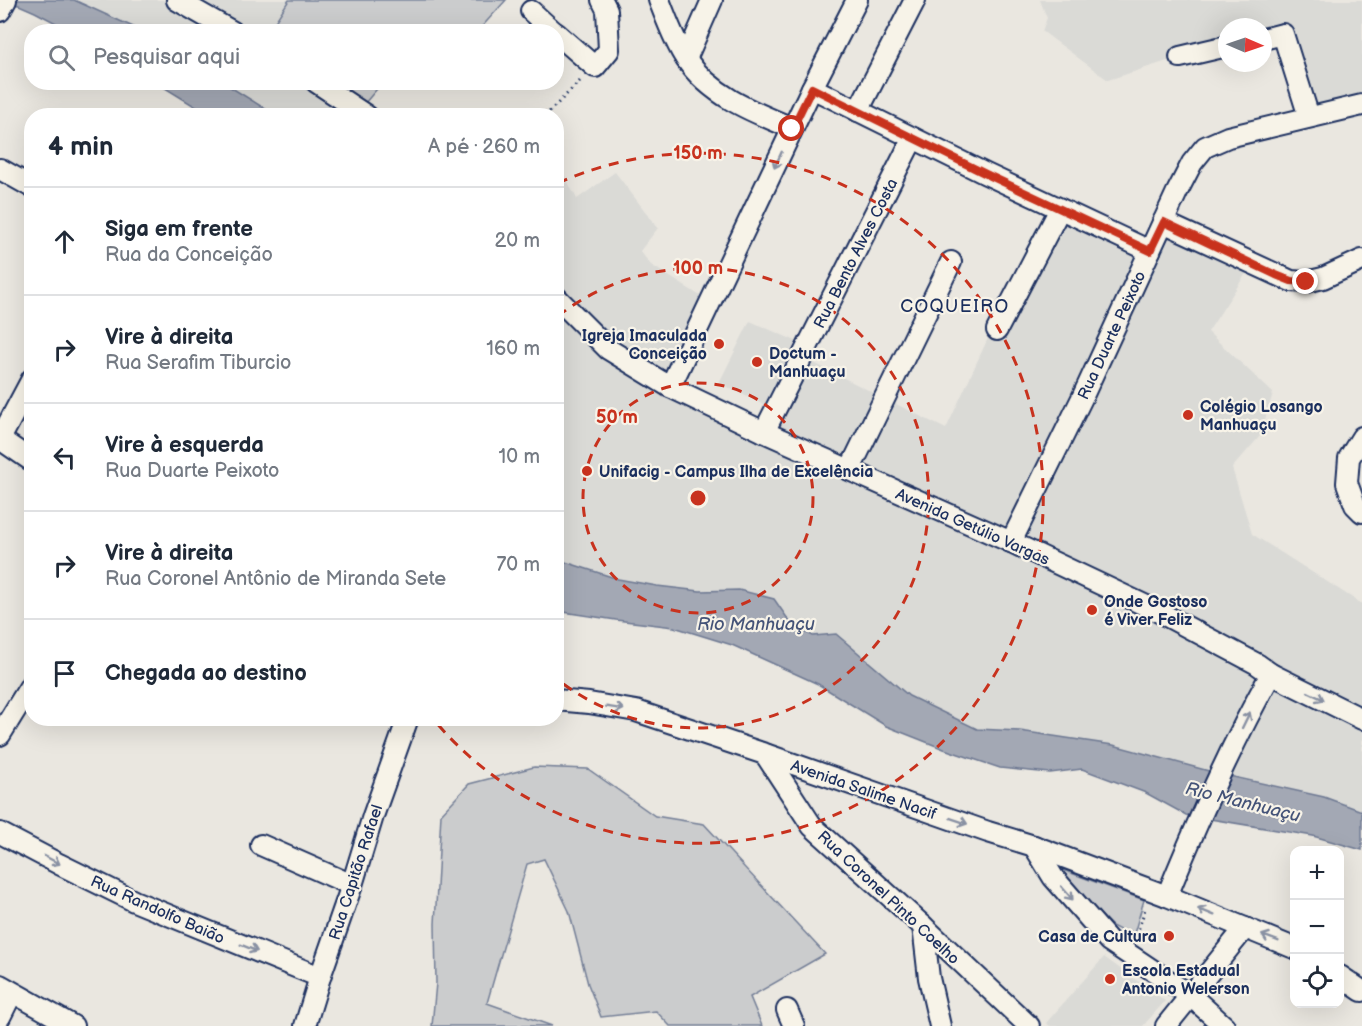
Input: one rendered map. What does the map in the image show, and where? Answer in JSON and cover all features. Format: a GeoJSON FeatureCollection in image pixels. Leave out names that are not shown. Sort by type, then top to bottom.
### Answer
{"type":"FeatureCollection","features":[{"type":"Feature","properties":{"kind":"street"},"geometry":{"type":"LineString","coordinates":[[0,11],[6,0]]}},
{"type":"Feature","properties":{"kind":"street"},"geometry":{"type":"LineString","coordinates":[[177,0],[218,24]]}},
{"type":"Feature","properties":{"kind":"street"},"geometry":{"type":"LineString","coordinates":[[564,40],[595,67],[609,50],[607,10],[602,0]]}},
{"type":"Feature","properties":{"kind":"street"},"geometry":{"type":"LineString","coordinates":[[659,0],[686,59],[702,78],[729,99],[792,129]]}},
{"type":"Feature","properties":{"kind":"street"},"geometry":{"type":"LineString","coordinates":[[686,59],[712,0]]}},
{"type":"Feature","properties":{"kind":"street"},"geometry":{"type":"LineString","coordinates":[[670,387],[792,129],[857,0]]}},
{"type":"Feature","properties":{"kind":"street"},"geometry":{"type":"LineString","coordinates":[[858,111],[915,0]]}},
{"type":"Feature","properties":{"kind":"street"},"geometry":{"type":"LineString","coordinates":[[531,11],[546,24]]}},
{"type":"Feature","properties":{"kind":"street"},"geometry":{"type":"LineString","coordinates":[[1272,37],[1283,34],[1309,117]]}},
{"type":"Feature","properties":{"kind":"street"},"geometry":{"type":"LineString","coordinates":[[1180,57],[1218,48]]}},
{"type":"Feature","properties":{"kind":"street"},"geometry":{"type":"LineString","coordinates":[[812,88],[1150,251]]}},
{"type":"Feature","properties":{"kind":"street"},"geometry":{"type":"LineString","coordinates":[[327,90],[355,108]]}},
{"type":"Feature","properties":{"kind":"street","name":"Rua Duarte Peixoto"},"geometry":{"type":"LineString","coordinates":[[1011,542],[1082,398],[1192,163],[1205,147],[1228,137],[1362,105]]}},
{"type":"Feature","properties":{"kind":"street","name":"Rua Bento Alves Costa"},"geometry":{"type":"LineString","coordinates":[[764,432],[913,138]]}},
{"type":"Feature","properties":{"kind":"street"},"geometry":{"type":"LineString","coordinates":[[0,169],[24,182]]}},
{"type":"Feature","properties":{"kind":"street"},"geometry":{"type":"LineString","coordinates":[[997,330],[1060,209]]}},
{"type":"Feature","properties":{"kind":"street"},"geometry":{"type":"LineString","coordinates":[[1164,222],[1291,281],[1306,282],[1323,278],[1362,260]]}},
{"type":"Feature","properties":{"kind":"street"},"geometry":{"type":"LineString","coordinates":[[850,469],[951,262]]}},
{"type":"Feature","properties":{"kind":"street","name":"Avenida Getúlio Vargas"},"geometry":{"type":"LineString","coordinates":[[564,305],[608,349],[670,387],[1155,610],[1257,664],[1271,674],[1362,719]]}},
{"type":"Feature","properties":{"kind":"street"},"geometry":{"type":"LineString","coordinates":[[24,394],[0,439],[24,456]]}},
{"type":"Feature","properties":{"kind":"street"},"geometry":{"type":"LineString","coordinates":[[1362,437],[1347,483],[1354,504],[1362,512]]}},
{"type":"Feature","properties":{"kind":"street"},"geometry":{"type":"LineString","coordinates":[[1159,893],[1193,831],[1271,674]]}},
{"type":"Feature","properties":{"kind":"street"},"geometry":{"type":"LineString","coordinates":[[3,725],[24,695]]}},
{"type":"Feature","properties":{"kind":"street","name":"Avenida Salime Nacif"},"geometry":{"type":"LineString","coordinates":[[564,701],[636,711],[765,754],[1034,846],[1245,928]]}},
{"type":"Feature","properties":{"kind":"street","name":"Rua Capitão Rafael"},"geometry":{"type":"LineString","coordinates":[[305,1026],[373,816],[405,726]]}},
{"type":"Feature","properties":{"kind":"street","name":"Rua Coronel Pinto Coelho"},"geometry":{"type":"LineString","coordinates":[[765,754],[812,826],[1029,1026]]}},
{"type":"Feature","properties":{"kind":"street","name":"Rua Randolfo Baião"},"geometry":{"type":"LineString","coordinates":[[0,833],[134,901],[320,977]]}},
{"type":"Feature","properties":{"kind":"street"},"geometry":{"type":"LineString","coordinates":[[261,845],[352,885]]}},
{"type":"Feature","properties":{"kind":"street"},"geometry":{"type":"LineString","coordinates":[[1034,846],[1053,877],[1109,941],[1191,996],[1224,1026]]}},
{"type":"Feature","properties":{"kind":"street"},"geometry":{"type":"LineString","coordinates":[[923,926],[930,978],[940,1026]]}},
{"type":"Feature","properties":{"kind":"street"},"geometry":{"type":"LineString","coordinates":[[1166,1026],[1245,928],[1290,946]]}},
{"type":"Feature","properties":{"kind":"street"},"geometry":{"type":"LineString","coordinates":[[1344,979],[1362,991]]}},
{"type":"Feature","properties":{"kind":"street"},"geometry":{"type":"LineString","coordinates":[[0,1017],[6,989],[73,1026]]}},
{"type":"Feature","properties":{"kind":"path"},"geometry":{"type":"LineString","coordinates":[[553,108],[595,67]]}},
{"type":"Feature","properties":{"kind":"path"},"geometry":{"type":"LineString","coordinates":[[1126,936],[1135,941],[1159,893]]}},
{"type":"Feature","properties":{"kind":"shaded area"},"geometry":{"type":"Polygon","coordinates":[[[74,0],[289,0],[274,24],[127,24],[74,0]]]}},
{"type":"Feature","properties":{"kind":"shaded area"},"geometry":{"type":"Polygon","coordinates":[[[289,0],[506,0],[484,24],[274,24],[289,0]]]}},
{"type":"Feature","properties":{"kind":"shaded area"},"geometry":{"type":"Polygon","coordinates":[[[1040,0],[1362,0],[1362,105],[1309,117],[1283,35],[1272,37],[1272,18],[1218,18],[1218,48],[1180,57],[1108,80],[1042,31],[1047,18],[1040,0]]]}},
{"type":"Feature","properties":{"kind":"shaded area"},"geometry":{"type":"Polygon","coordinates":[[[235,90],[327,90],[356,108],[264,108],[235,90]]]}},
{"type":"Feature","properties":{"kind":"shaded area"},"geometry":{"type":"Polygon","coordinates":[[[327,90],[376,90],[361,108],[356,108],[327,90]]]}},
{"type":"Feature","properties":{"kind":"shaded area"},"geometry":{"type":"Polygon","coordinates":[[[615,172],[658,228],[640,251],[651,265],[710,302],[671,387],[764,432],[802,357],[946,429],[989,336],[997,330],[1060,209],[1149,251],[1163,222],[1252,264],[1208,332],[1273,393],[1260,436],[1232,468],[1252,534],[1362,604],[1362,811],[1324,797],[1194,768],[1020,731],[977,729],[909,696],[836,634],[813,637],[792,625],[774,599],[739,590],[700,591],[618,579],[564,561],[564,175],[577,199],[615,172]]]}},
{"type":"Feature","properties":{"kind":"shaded area","name":"Doctum - Manhuaçu"},"geometry":{"type":"Polygon","coordinates":[[[750,321],[796,341],[764,405],[719,383],[750,321]]]}},
{"type":"Feature","properties":{"kind":"shaded area"},"geometry":{"type":"Polygon","coordinates":[[[534,767],[588,769],[655,816],[704,824],[825,954],[750,997],[762,1026],[670,1026],[656,1011],[601,1017],[588,984],[569,911],[544,859],[527,864],[487,1003],[552,1026],[432,1026],[436,983],[435,924],[441,814],[469,784],[534,767]]]}},
{"type":"Feature","properties":{"kind":"shaded area"},"geometry":{"type":"Polygon","coordinates":[[[1063,870],[1144,900],[1133,937],[1112,926],[1062,876],[1063,870]]]}},
{"type":"Feature","properties":{"kind":"shaded area","name":"Escola Estadual Antonio Welerson"},"geometry":{"type":"Polygon","coordinates":[[[1104,957],[1165,1001],[1143,1026],[1050,1026],[1046,1023],[1104,957]]]}},
{"type":"Feature","properties":{"kind":"water"},"geometry":{"type":"Polygon","coordinates":[[[0,0],[74,0],[127,24],[58,24],[19,5],[0,3],[0,0]]]}},
{"type":"Feature","properties":{"kind":"water"},"geometry":{"type":"Polygon","coordinates":[[[168,90],[235,90],[264,108],[198,108],[168,90]]]}},
{"type":"Feature","properties":{"kind":"water","name":"Rio Manhuaçu"},"geometry":{"type":"Polygon","coordinates":[[[564,562],[618,579],[657,586],[700,591],[739,590],[774,599],[792,625],[813,636],[836,634],[909,696],[977,729],[1020,731],[1113,745],[1220,774],[1324,797],[1362,811],[1362,850],[1313,836],[1186,815],[1146,793],[1082,769],[1050,773],[1000,768],[886,726],[818,684],[732,645],[674,627],[564,612],[564,562]]]}},
{"type":"Feature","properties":{"kind":"place","name":"Igreja Imaculada Conceição"},"geometry":{"type":"Point","coordinates":[719,344]}},
{"type":"Feature","properties":{"kind":"place","name":"Doctum - Manhuaçu"},"geometry":{"type":"Point","coordinates":[757,362]}},
{"type":"Feature","properties":{"kind":"place","name":"Colégio Losango Manhuaçu"},"geometry":{"type":"Point","coordinates":[1188,415]}},
{"type":"Feature","properties":{"kind":"place","name":"Unifacig - Campus Ilha de Excelência"},"geometry":{"type":"Point","coordinates":[587,471]}},
{"type":"Feature","properties":{"kind":"place","name":"Onde Gostoso é Viver Feliz"},"geometry":{"type":"Point","coordinates":[1092,610]}},
{"type":"Feature","properties":{"kind":"place","name":"Casa de Cultura"},"geometry":{"type":"Point","coordinates":[1169,936]}},
{"type":"Feature","properties":{"kind":"place","name":"Escola Estadual Antonio Welerson"},"geometry":{"type":"Point","coordinates":[1110,979]}},
{"type":"Feature","properties":{"kind":"district","name":"COQUEIRO"},"geometry":{"type":"Point","coordinates":[955,306]}},
{"type":"Feature","properties":{"kind":"route"},"geometry":{"type":"LineString","coordinates":[[792,129],[812,88],[986,174],[1150,251],[1164,222],[1276,275],[1291,281],[1306,282]]}}]}
